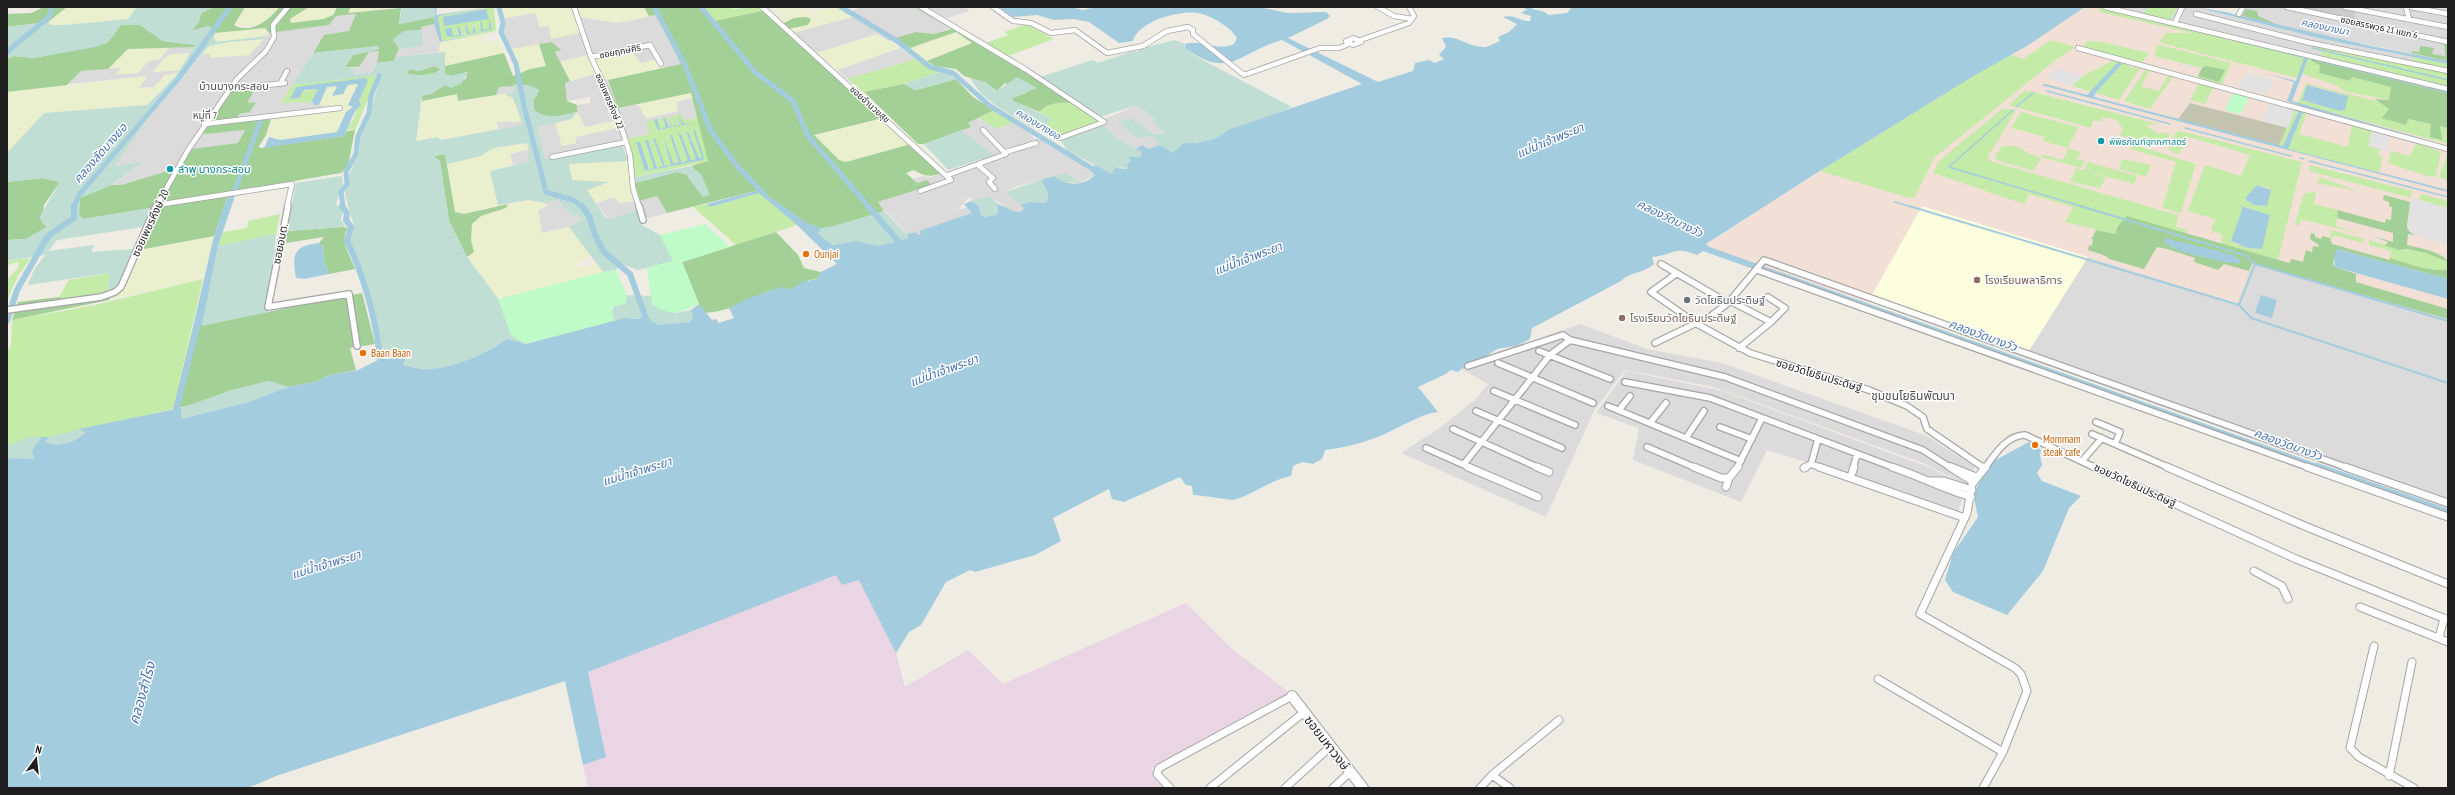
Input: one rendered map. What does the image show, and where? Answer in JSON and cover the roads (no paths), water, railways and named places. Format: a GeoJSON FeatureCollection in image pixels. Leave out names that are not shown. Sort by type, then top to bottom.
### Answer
{"type":"FeatureCollection","features":[{"type":"Feature","properties":{"kind":"street","name":"ซอยเพชรหึงษ์ 20"},"geometry":{"type":"LineString","coordinates":[[7,310],[101,298],[115,292],[121,287],[157,205],[204,124],[230,89],[266,51],[274,37],[273,25],[288,7]]}},
{"type":"Feature","properties":{"kind":"street","name":"ซอยเพชรหึงษ์ 22"},"geometry":{"type":"LineString","coordinates":[[574,7],[591,56],[617,113],[634,174],[633,188],[643,220]]}},
{"type":"Feature","properties":{"kind":"street","name":"ซอยอำนวยสุข"},"geometry":{"type":"LineString","coordinates":[[762,7],[948,175]]}},
{"type":"Feature","properties":{"kind":"street"},"geometry":{"type":"LineString","coordinates":[[921,7],[1025,69],[1104,122],[1060,138]]}},
{"type":"Feature","properties":{"kind":"street"},"geometry":{"type":"LineString","coordinates":[[993,7],[1013,21],[1031,23],[1051,32],[1075,30],[1108,53],[1144,46],[1167,31],[1181,27],[1192,28],[1193,34],[1206,43],[1237,72],[1246,75],[1320,48],[1339,48],[1351,43],[1346,41],[1353,38],[1358,40],[1404,25],[1412,19],[1413,13],[1409,7]]}},
{"type":"Feature","properties":{"kind":"street"},"geometry":{"type":"LineString","coordinates":[[1378,7],[1394,16],[1412,19]]}},
{"type":"Feature","properties":{"kind":"street"},"geometry":{"type":"LineString","coordinates":[[2105,7],[2448,89]]}},
{"type":"Feature","properties":{"kind":"street"},"geometry":{"type":"LineString","coordinates":[[2176,23],[2182,7]]}},
{"type":"Feature","properties":{"kind":"street"},"geometry":{"type":"LineString","coordinates":[[2239,14],[2243,7]]}},
{"type":"Feature","properties":{"kind":"street","name":"ซอยสรรพวุธ 21 แยก 6"},"geometry":{"type":"LineString","coordinates":[[2287,7],[2448,42]]}},
{"type":"Feature","properties":{"kind":"street"},"geometry":{"type":"LineString","coordinates":[[2345,7],[2448,27]]}},
{"type":"Feature","properties":{"kind":"street"},"geometry":{"type":"LineString","coordinates":[[2406,7],[2409,19]]}},
{"type":"Feature","properties":{"kind":"street"},"geometry":{"type":"LineString","coordinates":[[2411,7],[2448,14]]}},
{"type":"Feature","properties":{"kind":"street"},"geometry":{"type":"LineString","coordinates":[[2356,9],[2357,22]]}},
{"type":"Feature","properties":{"kind":"street"},"geometry":{"type":"LineString","coordinates":[[2196,14],[2251,28],[2448,71]]}},
{"type":"Feature","properties":{"kind":"street"},"geometry":{"type":"LineString","coordinates":[[2217,33],[2222,21]]}},
{"type":"Feature","properties":{"kind":"street"},"geometry":{"type":"LineString","coordinates":[[2246,41],[2251,28]]}},
{"type":"Feature","properties":{"kind":"street","name":"ซอยฤกษ์ศิริ"},"geometry":{"type":"LineString","coordinates":[[591,56],[650,45],[661,64]]}},
{"type":"Feature","properties":{"kind":"street"},"geometry":{"type":"LineString","coordinates":[[2078,48],[2448,149]]}},
{"type":"Feature","properties":{"kind":"street"},"geometry":{"type":"LineString","coordinates":[[230,89],[282,84],[287,71]]}},
{"type":"Feature","properties":{"kind":"street"},"geometry":{"type":"LineString","coordinates":[[204,124],[340,108]]}},
{"type":"Feature","properties":{"kind":"street"},"geometry":{"type":"LineString","coordinates":[[983,130],[1006,152]]}},
{"type":"Feature","properties":{"kind":"street"},"geometry":{"type":"LineString","coordinates":[[552,156],[626,142]]}},
{"type":"Feature","properties":{"kind":"street"},"geometry":{"type":"LineString","coordinates":[[920,191],[950,182],[948,175],[978,165],[1006,152],[1036,143]]}},
{"type":"Feature","properties":{"kind":"street"},"geometry":{"type":"LineString","coordinates":[[978,165],[993,178],[988,182],[995,189]]}},
{"type":"Feature","properties":{"kind":"street","name":"ซอยอบต."},"geometry":{"type":"LineString","coordinates":[[157,205],[282,184],[292,184],[268,307],[349,294],[357,346]]}},
{"type":"Feature","properties":{"kind":"street"},"geometry":{"type":"LineString","coordinates":[[1655,343],[1697,324],[1729,302],[1760,267],[1764,260],[2448,503]]}},
{"type":"Feature","properties":{"kind":"street"},"geometry":{"type":"LineString","coordinates":[[1661,264],[1676,274],[1729,302],[1772,322]]}},
{"type":"Feature","properties":{"kind":"street"},"geometry":{"type":"LineString","coordinates":[[1760,267],[2448,517]]}},
{"type":"Feature","properties":{"kind":"street","name":"ซอยวัดโยธินประดิษฐ์"},"geometry":{"type":"LineString","coordinates":[[1676,274],[1653,289],[1651,292],[1653,295],[1697,324],[1740,348],[1775,362],[1882,395],[1907,406],[1923,417],[1927,429],[1985,468],[1998,450],[2020,434],[2296,559],[2446,619]]}},
{"type":"Feature","properties":{"kind":"street"},"geometry":{"type":"LineString","coordinates":[[1740,348],[1772,322],[1782,313],[1785,308],[1768,298]]}},
{"type":"Feature","properties":{"kind":"street"},"geometry":{"type":"LineString","coordinates":[[1468,366],[1560,335],[1570,340],[1725,377],[1923,450],[1950,466],[1954,471],[1975,480]]}},
{"type":"Feature","properties":{"kind":"street"},"geometry":{"type":"LineString","coordinates":[[1464,464],[1550,355],[1570,340]]}},
{"type":"Feature","properties":{"kind":"street"},"geometry":{"type":"LineString","coordinates":[[1539,351],[1610,379]]}},
{"type":"Feature","properties":{"kind":"street"},"geometry":{"type":"LineString","coordinates":[[1498,363],[1593,403]]}},
{"type":"Feature","properties":{"kind":"street"},"geometry":{"type":"LineString","coordinates":[[1625,382],[1710,398],[1931,481],[1945,489],[1971,493]]}},
{"type":"Feature","properties":{"kind":"street"},"geometry":{"type":"LineString","coordinates":[[1494,391],[1575,425]]}},
{"type":"Feature","properties":{"kind":"street"},"geometry":{"type":"LineString","coordinates":[[1619,410],[1630,396]]}},
{"type":"Feature","properties":{"kind":"street"},"geometry":{"type":"LineString","coordinates":[[1650,423],[1666,403]]}},
{"type":"Feature","properties":{"kind":"street"},"geometry":{"type":"LineString","coordinates":[[1608,406],[1740,461]]}},
{"type":"Feature","properties":{"kind":"street"},"geometry":{"type":"LineString","coordinates":[[1476,411],[1562,448]]}},
{"type":"Feature","properties":{"kind":"street"},"geometry":{"type":"LineString","coordinates":[[1686,438],[1704,411]]}},
{"type":"Feature","properties":{"kind":"street"},"geometry":{"type":"LineString","coordinates":[[1726,487],[1729,478],[1740,461],[1762,418]]}},
{"type":"Feature","properties":{"kind":"street"},"geometry":{"type":"LineString","coordinates":[[2096,422],[2120,432],[2114,444]]}},
{"type":"Feature","properties":{"kind":"street"},"geometry":{"type":"LineString","coordinates":[[1720,427],[1752,439]]}},
{"type":"Feature","properties":{"kind":"street"},"geometry":{"type":"LineString","coordinates":[[1453,429],[1549,472]]}},
{"type":"Feature","properties":{"kind":"street"},"geometry":{"type":"LineString","coordinates":[[2092,434],[2448,584]]}},
{"type":"Feature","properties":{"kind":"street"},"geometry":{"type":"LineString","coordinates":[[2082,461],[2102,438]]}},
{"type":"Feature","properties":{"kind":"street"},"geometry":{"type":"LineString","coordinates":[[1812,461],[1818,439]]}},
{"type":"Feature","properties":{"kind":"street"},"geometry":{"type":"LineString","coordinates":[[1647,447],[1721,478],[1729,478]]}},
{"type":"Feature","properties":{"kind":"street"},"geometry":{"type":"LineString","coordinates":[[1426,448],[1538,496]]}},
{"type":"Feature","properties":{"kind":"street"},"geometry":{"type":"LineString","coordinates":[[1852,473],[1857,454]]}},
{"type":"Feature","properties":{"kind":"street"},"geometry":{"type":"LineString","coordinates":[[1804,468],[1810,464],[1840,472],[1965,518]]}},
{"type":"Feature","properties":{"kind":"street"},"geometry":{"type":"LineString","coordinates":[[1983,788],[2003,752],[2027,691],[2021,674],[1920,614],[1951,551],[1965,518],[1975,480],[1985,468]]}},
{"type":"Feature","properties":{"kind":"street"},"geometry":{"type":"LineString","coordinates":[[2254,571],[2282,586],[2288,599]]}},
{"type":"Feature","properties":{"kind":"street"},"geometry":{"type":"LineString","coordinates":[[2360,607],[2448,642]]}},
{"type":"Feature","properties":{"kind":"street"},"geometry":{"type":"LineString","coordinates":[[2439,638],[2446,619]]}},
{"type":"Feature","properties":{"kind":"street"},"geometry":{"type":"LineString","coordinates":[[2374,646],[2350,744],[2352,752],[2389,776],[2414,788]]}},
{"type":"Feature","properties":{"kind":"street"},"geometry":{"type":"LineString","coordinates":[[2389,776],[2412,662]]}},
{"type":"Feature","properties":{"kind":"street"},"geometry":{"type":"LineString","coordinates":[[1878,679],[2003,752]]}},
{"type":"Feature","properties":{"kind":"street"},"geometry":{"type":"LineString","coordinates":[[1170,788],[1156,774],[1159,768],[1292,696]]}},
{"type":"Feature","properties":{"kind":"street","name":"ซอยมหาวงษ์"},"geometry":{"type":"LineString","coordinates":[[1292,696],[1303,713],[1363,788]]}},
{"type":"Feature","properties":{"kind":"street"},"geometry":{"type":"LineString","coordinates":[[1210,788],[1303,713]]}},
{"type":"Feature","properties":{"kind":"street"},"geometry":{"type":"LineString","coordinates":[[1480,788],[1492,775],[1559,720]]}},
{"type":"Feature","properties":{"kind":"street"},"geometry":{"type":"LineString","coordinates":[[1285,788],[1330,747]]}},
{"type":"Feature","properties":{"kind":"street"},"geometry":{"type":"LineString","coordinates":[[1333,788],[1350,772]]}},
{"type":"Feature","properties":{"kind":"street"},"geometry":{"type":"LineString","coordinates":[[1492,775],[1510,788]]}},
{"type":"Feature","properties":{"kind":"water"},"geometry":{"type":"Polygon","coordinates":[[[435,7],[437,7],[436,15],[491,7],[438,16],[442,41],[496,32],[440,42],[434,24],[435,7]]]}},
{"type":"Feature","properties":{"kind":"water"},"geometry":{"type":"Polygon","coordinates":[[[999,7],[1071,7],[1083,10],[1097,7],[1259,7],[1287,13],[1326,12],[1330,16],[1327,19],[1288,38],[1378,82],[1413,71],[1415,63],[1429,60],[1435,63],[1444,59],[1439,55],[1446,47],[1442,38],[1453,38],[1471,45],[1484,47],[1500,41],[1498,37],[1509,32],[1517,24],[1503,17],[1511,16],[1530,21],[1531,16],[1521,13],[1531,9],[1543,11],[1549,15],[1567,13],[1572,7],[2085,7],[2027,46],[1977,74],[1815,174],[1706,244],[1709,247],[1697,255],[1689,252],[1678,251],[1652,257],[1654,264],[1645,270],[1624,278],[1621,281],[1532,328],[1530,339],[1516,346],[1497,349],[1479,361],[1467,364],[1458,372],[1451,370],[1418,387],[1438,412],[1421,417],[1385,434],[1368,440],[1325,450],[1322,459],[1313,464],[1302,462],[1293,466],[1291,476],[1283,478],[1248,495],[1233,500],[1193,495],[1192,486],[1186,485],[1180,477],[1124,502],[1112,499],[1109,489],[1053,518],[1061,541],[1035,555],[975,572],[970,570],[946,582],[921,625],[909,632],[896,653],[859,580],[842,585],[836,575],[588,672],[606,757],[583,765],[565,681],[276,776],[248,788],[7,788],[7,458],[35,459],[32,451],[41,437],[49,437],[45,442],[50,444],[66,443],[77,439],[85,432],[79,429],[181,408],[181,419],[249,402],[288,387],[315,382],[331,375],[358,370],[380,359],[406,358],[403,365],[421,369],[441,368],[461,363],[481,355],[507,339],[526,344],[625,318],[637,319],[644,317],[659,325],[690,322],[693,318],[691,310],[699,304],[712,320],[716,319],[719,323],[734,318],[729,308],[747,299],[782,287],[790,290],[802,282],[817,279],[821,272],[837,264],[797,225],[759,193],[710,207],[707,204],[760,190],[807,223],[821,228],[818,234],[833,245],[857,241],[878,246],[909,238],[907,234],[916,232],[918,235],[921,234],[919,231],[972,213],[964,204],[971,201],[979,206],[981,215],[984,217],[996,215],[998,211],[997,205],[1021,212],[1024,208],[1020,205],[1030,202],[1047,203],[1048,193],[1041,180],[1054,176],[1064,182],[1074,184],[1085,182],[1095,175],[1091,171],[1095,165],[1112,174],[1115,168],[1128,169],[1127,164],[1131,161],[1127,157],[1140,157],[1142,152],[1136,149],[1142,145],[1148,149],[1160,145],[1173,153],[1184,143],[1195,143],[1214,139],[1228,130],[1362,84],[1282,40],[1267,45],[1234,61],[1224,63],[1213,62],[1200,58],[1185,48],[1185,44],[1197,43],[1222,47],[1234,44],[1237,38],[1220,22],[1203,14],[1181,13],[1161,18],[1143,28],[1136,34],[1133,41],[1119,43],[1089,22],[1073,19],[1054,20],[1037,15],[1013,17],[999,7]]]}},
{"type":"Feature","properties":{"kind":"water"},"geometry":{"type":"Polygon","coordinates":[[[2196,7],[2225,12],[2371,46],[2448,61],[2448,64],[2318,38],[2196,7]]]}},
{"type":"Feature","properties":{"kind":"water"},"geometry":{"type":"Polygon","coordinates":[[[486,9],[489,19],[444,26],[443,17],[486,9]]]}},
{"type":"Feature","properties":{"kind":"water"},"geometry":{"type":"Polygon","coordinates":[[[2102,9],[2308,58],[2292,101],[2448,146],[2305,107],[2288,149],[2448,190],[2448,192],[2041,85],[2045,84],[2087,95],[2118,62],[2122,64],[2096,92],[2094,97],[2283,146],[2301,106],[2287,101],[2294,82],[2267,74],[2296,81],[2304,58],[2102,9]]]}},
{"type":"Feature","properties":{"kind":"water"},"geometry":{"type":"Polygon","coordinates":[[[489,20],[492,28],[490,30],[454,37],[447,36],[445,29],[452,28],[453,36],[459,35],[457,27],[459,26],[462,35],[467,34],[465,26],[467,25],[469,33],[473,33],[473,24],[476,32],[481,31],[480,22],[482,23],[483,30],[489,29],[489,20]]]}},
{"type":"Feature","properties":{"kind":"water"},"geometry":{"type":"Polygon","coordinates":[[[2315,60],[2448,92],[2448,93],[2316,61],[2315,60]]]}},
{"type":"Feature","properties":{"kind":"water"},"geometry":{"type":"Polygon","coordinates":[[[365,78],[368,80],[359,101],[361,105],[353,116],[344,136],[264,148],[269,137],[280,140],[337,132],[346,112],[353,107],[348,105],[358,84],[348,85],[343,94],[332,96],[337,86],[327,87],[319,105],[314,105],[313,102],[311,102],[318,89],[304,90],[299,98],[290,99],[296,87],[365,78]]]}},
{"type":"Feature","properties":{"kind":"water"},"geometry":{"type":"Polygon","coordinates":[[[2307,85],[2348,96],[2345,110],[2340,111],[2302,100],[2307,85]]]}},
{"type":"Feature","properties":{"kind":"water"},"geometry":{"type":"Polygon","coordinates":[[[678,115],[684,124],[695,123],[658,130],[654,120],[657,119],[660,129],[666,127],[663,118],[665,118],[669,127],[671,127],[668,117],[672,127],[675,126],[672,116],[676,126],[679,125],[676,116],[680,125],[682,125],[678,115]]]}},
{"type":"Feature","properties":{"kind":"water"},"geometry":{"type":"Polygon","coordinates":[[[693,130],[695,130],[704,158],[703,160],[645,171],[636,142],[640,142],[649,170],[654,168],[645,140],[648,140],[657,168],[663,166],[653,139],[655,138],[665,166],[671,165],[663,137],[674,164],[679,162],[670,135],[672,135],[682,163],[688,160],[678,133],[681,134],[691,160],[696,159],[686,132],[688,132],[699,158],[702,158],[693,130]]]}},
{"type":"Feature","properties":{"kind":"water"},"geometry":{"type":"Polygon","coordinates":[[[2257,185],[2271,190],[2267,206],[2254,205],[2246,200],[2246,197],[2257,185]]]}},
{"type":"Feature","properties":{"kind":"water"},"geometry":{"type":"Polygon","coordinates":[[[236,193],[218,246],[202,326],[193,327],[214,236],[228,195],[236,193]]]}},
{"type":"Feature","properties":{"kind":"water"},"geometry":{"type":"Polygon","coordinates":[[[2241,206],[2270,215],[2262,249],[2248,248],[2231,241],[2242,210],[2241,206]]]}},
{"type":"Feature","properties":{"kind":"water"},"geometry":{"type":"Polygon","coordinates":[[[2165,238],[2233,255],[2240,260],[2240,264],[2210,259],[2187,253],[2168,245],[2163,240],[2165,238]]]}},
{"type":"Feature","properties":{"kind":"water"},"geometry":{"type":"Polygon","coordinates":[[[319,243],[323,246],[324,261],[329,274],[304,279],[296,278],[294,263],[296,253],[304,246],[319,243]]]}},
{"type":"Feature","properties":{"kind":"water"},"geometry":{"type":"Polygon","coordinates":[[[2337,249],[2448,279],[2448,299],[2335,267],[2334,255],[2337,249]]]}},
{"type":"Feature","properties":{"kind":"water"},"geometry":{"type":"Polygon","coordinates":[[[2261,295],[2277,300],[2272,318],[2255,313],[2261,295]]]}},
{"type":"Feature","properties":{"kind":"water"},"geometry":{"type":"Polygon","coordinates":[[[2029,442],[2041,450],[2040,455],[2042,465],[2037,473],[2042,481],[2081,496],[2069,508],[2043,571],[2007,615],[1953,592],[1945,580],[1953,553],[1978,517],[1973,494],[1990,463],[2029,442]]]}},
{"type":"Feature","properties":{"kind":"waterway","name":"คลองลัดบางยอ"},"geometry":{"type":"LineString","coordinates":[[74,207],[79,195],[179,78],[230,7]]}},
{"type":"Feature","properties":{"kind":"waterway"},"geometry":{"type":"LineString","coordinates":[[499,7],[503,23],[501,32],[516,64],[524,106],[546,192],[573,200],[582,207]]}},
{"type":"Feature","properties":{"kind":"waterway"},"geometry":{"type":"LineString","coordinates":[[654,7],[684,63],[711,131],[738,167],[766,196]]}},
{"type":"Feature","properties":{"kind":"waterway"},"geometry":{"type":"LineString","coordinates":[[701,7],[755,72],[793,101],[808,136],[869,207]]}},
{"type":"Feature","properties":{"kind":"waterway","name":"คลองบางยอ"},"geometry":{"type":"LineString","coordinates":[[841,7],[897,41],[930,67],[953,73],[990,106],[1101,174]]}},
{"type":"Feature","properties":{"kind":"waterway"},"geometry":{"type":"LineString","coordinates":[[7,52],[50,16],[52,9]]}},
{"type":"Feature","properties":{"kind":"waterway"},"geometry":{"type":"LineString","coordinates":[[2313,48],[2448,80]]}},
{"type":"Feature","properties":{"kind":"waterway"},"geometry":{"type":"LineString","coordinates":[[343,207],[341,192],[347,184],[346,172],[356,154],[358,136],[369,113],[371,96],[379,76]]}},
{"type":"Feature","properties":{"kind":"waterway"},"geometry":{"type":"LineString","coordinates":[[2047,91],[2170,124]]}},
{"type":"Feature","properties":{"kind":"waterway"},"geometry":{"type":"LineString","coordinates":[[2016,107],[2033,93]]}},
{"type":"Feature","properties":{"kind":"waterway"},"geometry":{"type":"LineString","coordinates":[[2013,110],[1949,167],[2084,207]]}},
{"type":"Feature","properties":{"kind":"waterway"},"geometry":{"type":"LineString","coordinates":[[235,190],[260,122]]}},
{"type":"Feature","properties":{"kind":"waterway"},"geometry":{"type":"LineString","coordinates":[[2185,128],[2291,156]]}},
{"type":"Feature","properties":{"kind":"waterway"},"geometry":{"type":"LineString","coordinates":[[2300,158],[2304,159]]}},
{"type":"Feature","properties":{"kind":"waterway"},"geometry":{"type":"LineString","coordinates":[[2309,161],[2448,197]]}},
{"type":"Feature","properties":{"kind":"waterway"},"geometry":{"type":"LineString","coordinates":[[1895,202],[1912,207]]}},
{"type":"Feature","properties":{"kind":"waterway"},"geometry":{"type":"LineString","coordinates":[[342,206],[347,213],[346,220],[351,227],[347,241],[359,269],[368,298],[376,329],[380,359]]}},
{"type":"Feature","properties":{"kind":"waterway"},"geometry":{"type":"LineString","coordinates":[[868,206],[904,248]]}},
{"type":"Feature","properties":{"kind":"waterway"},"geometry":{"type":"LineString","coordinates":[[1909,206],[2239,305]]}},
{"type":"Feature","properties":{"kind":"waterway"},"geometry":{"type":"LineString","coordinates":[[2080,206],[2244,255],[2255,264]]}},
{"type":"Feature","properties":{"kind":"waterway","name":"คลองลัดบางยอ"},"geometry":{"type":"LineString","coordinates":[[7,321],[17,290],[45,241],[49,235],[74,218],[74,207]]}},
{"type":"Feature","properties":{"kind":"waterway"},"geometry":{"type":"LineString","coordinates":[[582,207],[589,216],[595,235],[604,252],[630,274],[649,327]]}},
{"type":"Feature","properties":{"kind":"waterway","name":"คลองวัดบางวัว"},"geometry":{"type":"LineString","coordinates":[[1698,246],[2320,468]]}},
{"type":"Feature","properties":{"kind":"waterway"},"geometry":{"type":"LineString","coordinates":[[2239,305],[2255,264]]}},
{"type":"Feature","properties":{"kind":"waterway"},"geometry":{"type":"LineString","coordinates":[[2255,264],[2448,321]]}},
{"type":"Feature","properties":{"kind":"waterway"},"geometry":{"type":"LineString","coordinates":[[2239,305],[2251,318],[2448,383]]}},
{"type":"Feature","properties":{"kind":"waterway"},"geometry":{"type":"LineString","coordinates":[[174,419],[199,318]]}},
{"type":"Feature","properties":{"kind":"waterway","name":"คลองวัดบางวัว"},"geometry":{"type":"LineString","coordinates":[[2317,467],[2448,513]]}},
{"type":"Feature","properties":{"kind":"place","name":"พิพิธภัณฑ์อุทกศาสตร์"},"geometry":{"type":"Point","coordinates":[2101,141]}},
{"type":"Feature","properties":{"kind":"place","name":"ลำพู บางกระสอบ"},"geometry":{"type":"Point","coordinates":[170,169]}},
{"type":"Feature","properties":{"kind":"place","name":"Ounjai"},"geometry":{"type":"Point","coordinates":[806,254]}},
{"type":"Feature","properties":{"kind":"place","name":"โรงเรียนพลาธิการ"},"geometry":{"type":"Point","coordinates":[1977,280]}},
{"type":"Feature","properties":{"kind":"place","name":"วัดโยธินประดิษฐ์"},"geometry":{"type":"Point","coordinates":[1687,300]}},
{"type":"Feature","properties":{"kind":"place","name":"โรงเรียนวัดโยธินประดิษฐ์"},"geometry":{"type":"Point","coordinates":[1622,318]}},
{"type":"Feature","properties":{"kind":"place","name":"Baan Baan"},"geometry":{"type":"Point","coordinates":[363,353]}},
{"type":"Feature","properties":{"kind":"place","name":"Mommam steak cafe"},"geometry":{"type":"Point","coordinates":[2035,445]}},
{"type":"Feature","properties":{"kind":"district","name":"บ้านบางกระสอบ"},"geometry":{"type":"Point","coordinates":[234,86]}},
{"type":"Feature","properties":{"kind":"district","name":"หมู่ที่ 7"},"geometry":{"type":"Point","coordinates":[205,115]}},
{"type":"Feature","properties":{"kind":"district","name":"ชุมชนโยธินพัฒนา"},"geometry":{"type":"Point","coordinates":[1913,395]}},
{"type":"Feature","properties":{"kind":"water label","name":"คลองบางนา"},"geometry":{"type":"Point","coordinates":[2325,27]}},
{"type":"Feature","properties":{"kind":"water label","name":"แม่น้ำเจ้าพระยา"},"geometry":{"type":"Point","coordinates":[1550,140]}},
{"type":"Feature","properties":{"kind":"water label","name":"แม่น้ำเจ้าพระยา"},"geometry":{"type":"Point","coordinates":[1248,258]}},
{"type":"Feature","properties":{"kind":"water label","name":"แม่น้ำเจ้าพระยา"},"geometry":{"type":"Point","coordinates":[944,370]}},
{"type":"Feature","properties":{"kind":"water label","name":"แม่น้ำเจ้าพระยา"},"geometry":{"type":"Point","coordinates":[637,471]}},
{"type":"Feature","properties":{"kind":"water label","name":"แม่น้ำเจ้าพระยา"},"geometry":{"type":"Point","coordinates":[326,564]}},
{"type":"Feature","properties":{"kind":"water label","name":"คลองสำโรง"},"geometry":{"type":"Point","coordinates":[142,693]}}]}
